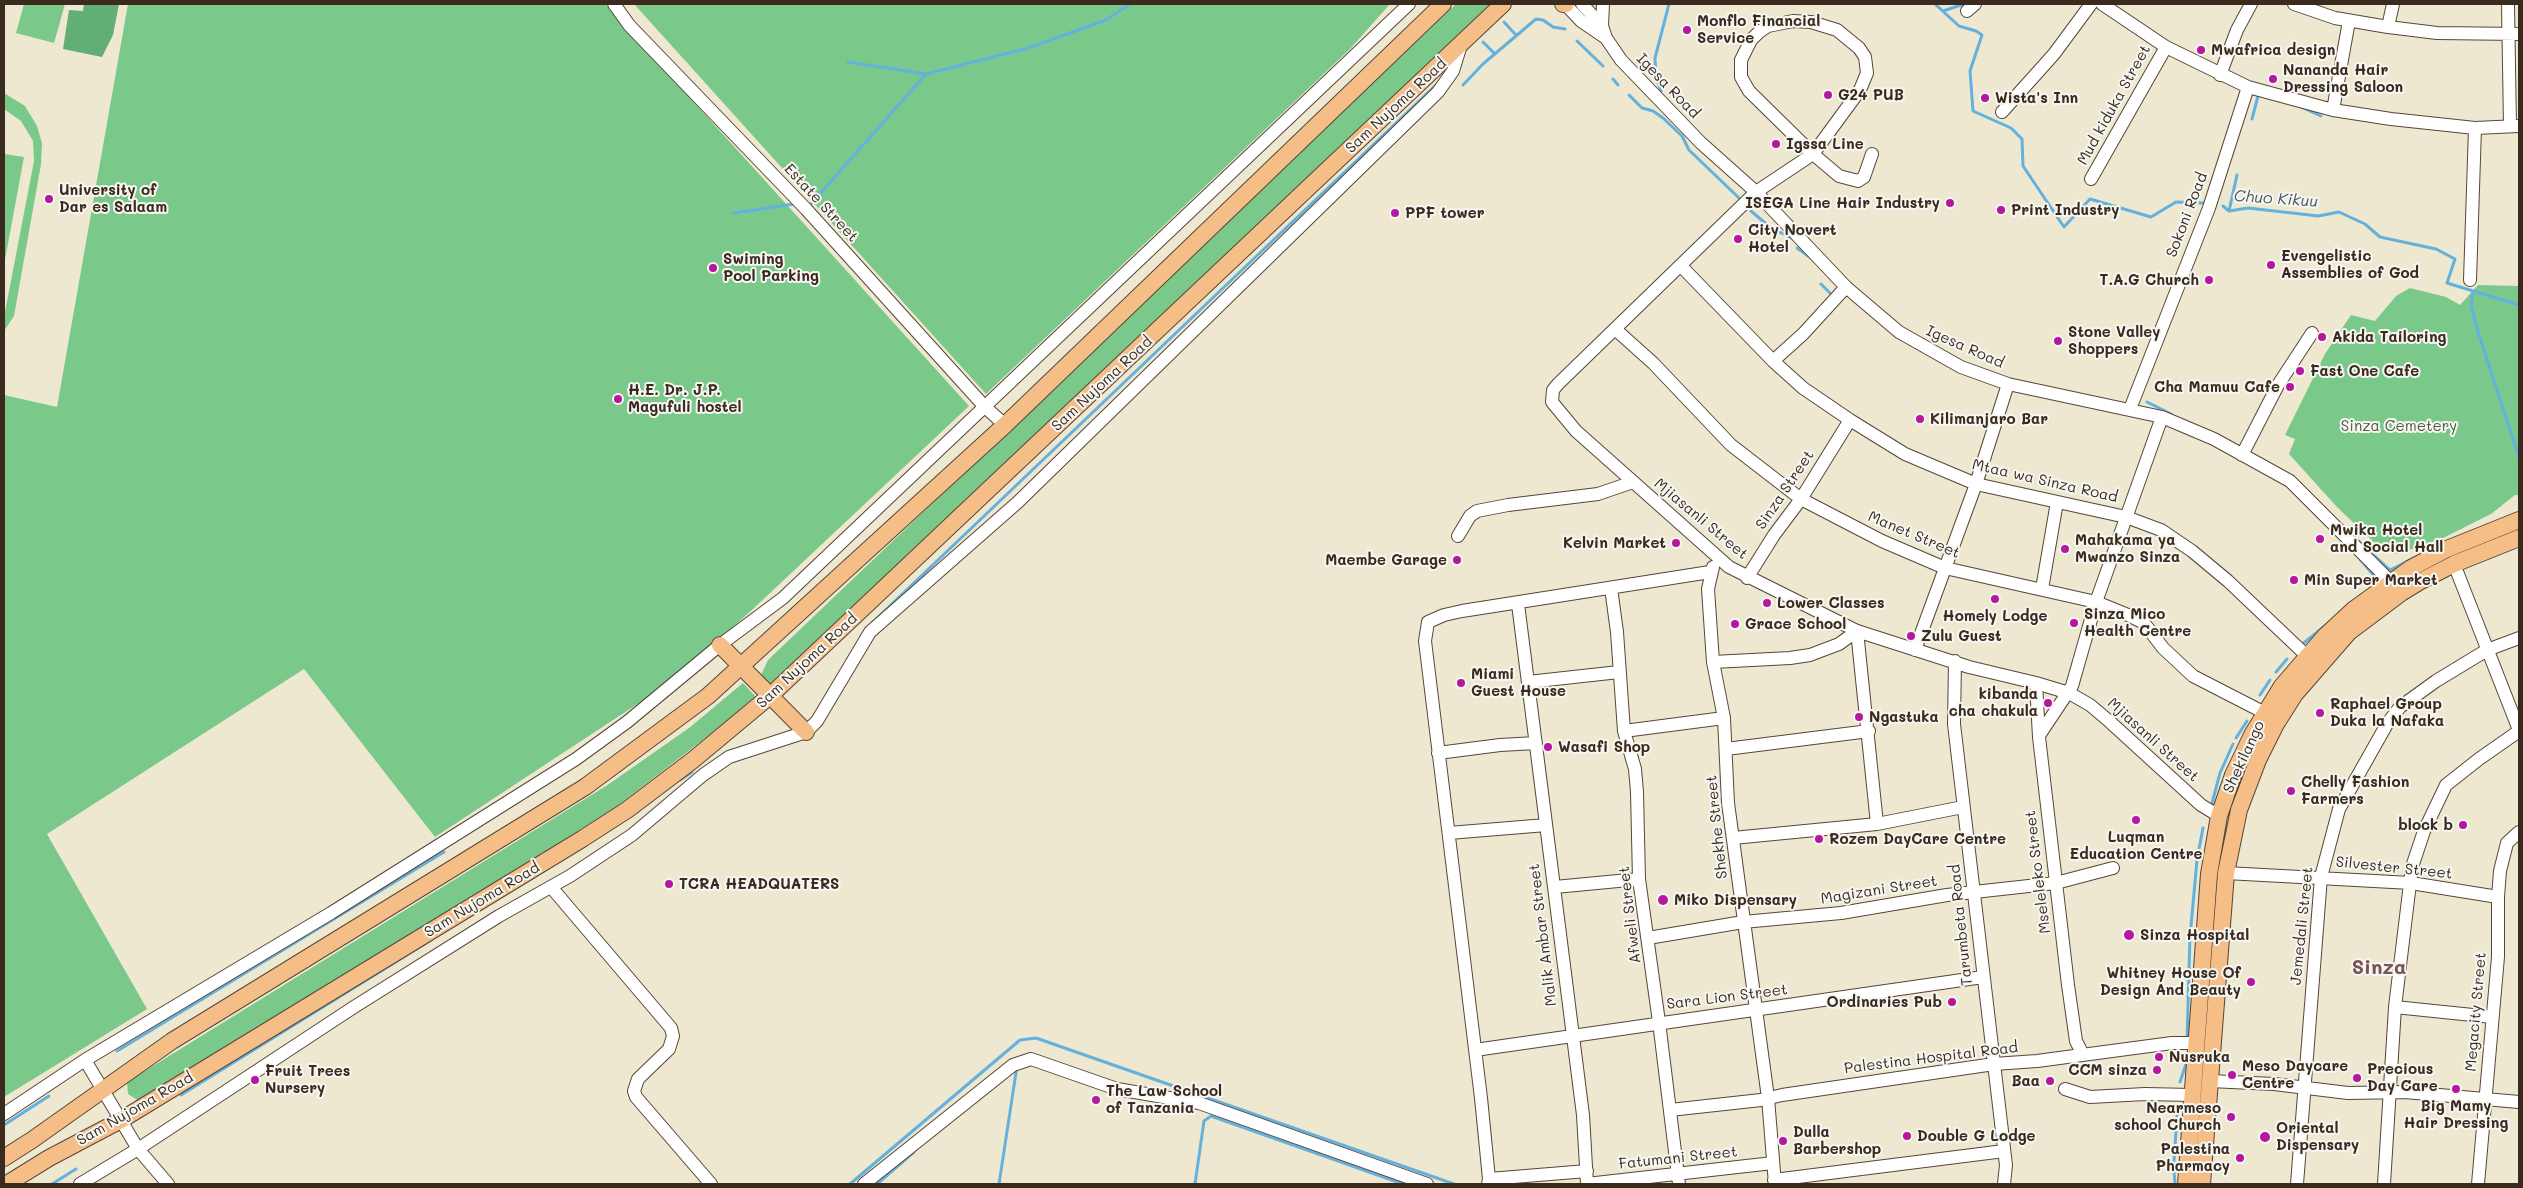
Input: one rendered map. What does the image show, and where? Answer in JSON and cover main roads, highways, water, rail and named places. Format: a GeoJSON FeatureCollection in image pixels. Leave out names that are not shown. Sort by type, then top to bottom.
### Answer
{"type":"FeatureCollection","features":[{"type":"Feature","properties":{"kind":"main road","name":"Sam Nujoma Road"},"geometry":{"type":"LineString","coordinates":[[4,1158],[172,1041],[585,787],[708,696],[1005,425],[1443,4]]}},
{"type":"Feature","properties":{"kind":"main road","name":"Sam Nujoma Road"},"geometry":{"type":"LineString","coordinates":[[7,1184],[50,1158],[121,1120],[582,839],[664,782],[771,695],[1500,7],[1511,4]]}},
{"type":"Feature","properties":{"kind":"main road","name":"Shekilango"},"geometry":{"type":"LineString","coordinates":[[2202,1184],[2226,873],[2239,810],[2248,780],[2276,724],[2295,694],[2350,632],[2396,587],[2447,549],[2519,520]]}},
{"type":"Feature","properties":{"kind":"main road","name":"Shekilango"},"geometry":{"type":"LineString","coordinates":[[2186,1184],[2208,878],[2219,816],[2233,775],[2264,713],[2282,686],[2307,656],[2353,610],[2396,587],[2519,538]]}},
{"type":"Feature","properties":{"kind":"main road"},"geometry":{"type":"LineString","coordinates":[[720,645],[806,732]]}},
{"type":"Feature","properties":{"kind":"waterway"},"geometry":{"type":"LineString","coordinates":[[848,62],[926,74],[1025,49],[1106,20],[1130,4]]}},
{"type":"Feature","properties":{"kind":"waterway"},"geometry":{"type":"LineString","coordinates":[[1661,91],[1656,77],[1655,58],[1669,4]]}},
{"type":"Feature","properties":{"kind":"waterway","name":"Chuo Kikuu"},"geometry":{"type":"LineString","coordinates":[[1935,4],[1959,26],[1976,31],[1982,35],[1970,71],[1973,111],[2011,128],[2022,139],[2023,166],[2064,227],[2090,199],[2151,217],[2176,202],[2204,203]]}},
{"type":"Feature","properties":{"kind":"waterway"},"geometry":{"type":"LineString","coordinates":[[1943,11],[1964,4]]}},
{"type":"Feature","properties":{"kind":"waterway"},"geometry":{"type":"LineString","coordinates":[[1463,85],[1483,64],[1536,19],[1543,20],[1553,27],[1565,29]]}},
{"type":"Feature","properties":{"kind":"waterway"},"geometry":{"type":"LineString","coordinates":[[1504,22],[1516,35]]}},
{"type":"Feature","properties":{"kind":"waterway"},"geometry":{"type":"LineString","coordinates":[[1577,41],[1603,66]]}},
{"type":"Feature","properties":{"kind":"waterway"},"geometry":{"type":"LineString","coordinates":[[1483,42],[1495,54]]}},
{"type":"Feature","properties":{"kind":"waterway"},"geometry":{"type":"LineString","coordinates":[[810,205],[926,74]]}},
{"type":"Feature","properties":{"kind":"waterway"},"geometry":{"type":"LineString","coordinates":[[1613,79],[1618,85]]}},
{"type":"Feature","properties":{"kind":"waterway"},"geometry":{"type":"LineString","coordinates":[[873,622],[1438,83]]}},
{"type":"Feature","properties":{"kind":"waterway"},"geometry":{"type":"LineString","coordinates":[[2252,119],[2259,92]]}},
{"type":"Feature","properties":{"kind":"waterway"},"geometry":{"type":"LineString","coordinates":[[1629,95],[1642,108],[1653,111],[1663,118],[1682,136],[1689,150],[1739,198]]}},
{"type":"Feature","properties":{"kind":"waterway"},"geometry":{"type":"LineString","coordinates":[[2301,107],[2321,116]]}},
{"type":"Feature","properties":{"kind":"waterway"},"geometry":{"type":"LineString","coordinates":[[2229,211],[2237,175]]}},
{"type":"Feature","properties":{"kind":"waterway"},"geometry":{"type":"LineString","coordinates":[[734,213],[794,204]]}},
{"type":"Feature","properties":{"kind":"waterway","name":"Chuo Kikuu"},"geometry":{"type":"LineString","coordinates":[[2223,206],[2229,211],[2248,208],[2318,216],[2339,212],[2365,224],[2380,237],[2436,249],[2455,259],[2447,283],[2519,305]]}},
{"type":"Feature","properties":{"kind":"waterway"},"geometry":{"type":"LineString","coordinates":[[1751,211],[1771,228],[1794,239]]}},
{"type":"Feature","properties":{"kind":"waterway"},"geometry":{"type":"LineString","coordinates":[[1797,248],[1811,258]]}},
{"type":"Feature","properties":{"kind":"waterway"},"geometry":{"type":"LineString","coordinates":[[1821,284],[1833,296]]}},
{"type":"Feature","properties":{"kind":"waterway"},"geometry":{"type":"LineString","coordinates":[[2473,292],[2471,306],[2479,335],[2519,457]]}},
{"type":"Feature","properties":{"kind":"waterway"},"geometry":{"type":"LineString","coordinates":[[2147,402],[2171,414]]}},
{"type":"Feature","properties":{"kind":"waterway"},"geometry":{"type":"LineString","coordinates":[[2355,538],[2390,570],[2408,561]]}},
{"type":"Feature","properties":{"kind":"waterway"},"geometry":{"type":"LineString","coordinates":[[2360,559],[2380,583]]}},
{"type":"Feature","properties":{"kind":"waterway"},"geometry":{"type":"LineString","coordinates":[[2300,646],[2326,625]]}},
{"type":"Feature","properties":{"kind":"waterway"},"geometry":{"type":"LineString","coordinates":[[2276,672],[2287,659]]}},
{"type":"Feature","properties":{"kind":"waterway"},"geometry":{"type":"LineString","coordinates":[[2260,695],[2270,680]]}},
{"type":"Feature","properties":{"kind":"waterway"},"geometry":{"type":"LineString","coordinates":[[2236,738],[2247,721]]}},
{"type":"Feature","properties":{"kind":"waterway"},"geometry":{"type":"LineString","coordinates":[[2211,807],[2220,773],[2233,744]]}},
{"type":"Feature","properties":{"kind":"waterway"},"geometry":{"type":"LineString","coordinates":[[680,780],[692,772]]}},
{"type":"Feature","properties":{"kind":"waterway"},"geometry":{"type":"LineString","coordinates":[[2199,849],[2203,828]]}},
{"type":"Feature","properties":{"kind":"waterway"},"geometry":{"type":"LineString","coordinates":[[117,1051],[444,852]]}},
{"type":"Feature","properties":{"kind":"waterway"},"geometry":{"type":"LineString","coordinates":[[2191,926],[2197,860]]}},
{"type":"Feature","properties":{"kind":"waterway"},"geometry":{"type":"LineString","coordinates":[[2187,1041],[2190,935]]}},
{"type":"Feature","properties":{"kind":"waterway"},"geometry":{"type":"LineString","coordinates":[[181,1095],[431,940]]}},
{"type":"Feature","properties":{"kind":"waterway"},"geometry":{"type":"LineString","coordinates":[[850,1184],[1020,1040],[1036,1038],[1454,1184]]}},
{"type":"Feature","properties":{"kind":"waterway"},"geometry":{"type":"LineString","coordinates":[[2180,1082],[2187,1061]]}},
{"type":"Feature","properties":{"kind":"waterway"},"geometry":{"type":"LineString","coordinates":[[999,1184],[1017,1066]]}},
{"type":"Feature","properties":{"kind":"waterway"},"geometry":{"type":"LineString","coordinates":[[4,1125],[49,1096]]}},
{"type":"Feature","properties":{"kind":"waterway"},"geometry":{"type":"LineString","coordinates":[[2174,1161],[2177,1115]]}},
{"type":"Feature","properties":{"kind":"waterway"},"geometry":{"type":"LineString","coordinates":[[1195,1184],[1204,1121],[1211,1116],[1403,1184]]}},
{"type":"Feature","properties":{"kind":"waterway"},"geometry":{"type":"LineString","coordinates":[[877,1184],[914,1152]]}},
{"type":"Feature","properties":{"kind":"waterway"},"geometry":{"type":"LineString","coordinates":[[52,1184],[76,1169]]}},
{"type":"Feature","properties":{"kind":"waterway"},"geometry":{"type":"LineString","coordinates":[[2174,1171],[2175,1184]]}},
{"type":"Feature","properties":{"kind":"place","name":"Monflo Financial Service"},"geometry":{"type":"Point","coordinates":[1687,30]}},
{"type":"Feature","properties":{"kind":"place","name":"Mwafrica design"},"geometry":{"type":"Point","coordinates":[2201,50]}},
{"type":"Feature","properties":{"kind":"place","name":"Nananda Hair Dressing Saloon"},"geometry":{"type":"Point","coordinates":[2273,79]}},
{"type":"Feature","properties":{"kind":"place","name":"G24 PUB"},"geometry":{"type":"Point","coordinates":[1828,95]}},
{"type":"Feature","properties":{"kind":"place","name":"Wista's Inn"},"geometry":{"type":"Point","coordinates":[1985,98]}},
{"type":"Feature","properties":{"kind":"place","name":"Igssa Line"},"geometry":{"type":"Point","coordinates":[1776,144]}},
{"type":"Feature","properties":{"kind":"place","name":"University of Dar es Salaam"},"geometry":{"type":"Point","coordinates":[49,199]}},
{"type":"Feature","properties":{"kind":"place","name":"ISEGA Line Hair Industry"},"geometry":{"type":"Point","coordinates":[1950,203]}},
{"type":"Feature","properties":{"kind":"place","name":"Print Industry"},"geometry":{"type":"Point","coordinates":[2001,210]}},
{"type":"Feature","properties":{"kind":"place","name":"PPF tower"},"geometry":{"type":"Point","coordinates":[1395,213]}},
{"type":"Feature","properties":{"kind":"place","name":"City Novert Hotel"},"geometry":{"type":"Point","coordinates":[1738,239]}},
{"type":"Feature","properties":{"kind":"place","name":"Evengelistic Assemblies of God"},"geometry":{"type":"Point","coordinates":[2271,265]}},
{"type":"Feature","properties":{"kind":"place","name":"Swiming Pool Parking"},"geometry":{"type":"Point","coordinates":[713,268]}},
{"type":"Feature","properties":{"kind":"place","name":"T.A.G Church"},"geometry":{"type":"Point","coordinates":[2209,280]}},
{"type":"Feature","properties":{"kind":"place","name":"Akida Tailoring"},"geometry":{"type":"Point","coordinates":[2322,337]}},
{"type":"Feature","properties":{"kind":"place","name":"Stone Valley Shoppers"},"geometry":{"type":"Point","coordinates":[2058,341]}},
{"type":"Feature","properties":{"kind":"place","name":"Fast One Cafe"},"geometry":{"type":"Point","coordinates":[2300,371]}},
{"type":"Feature","properties":{"kind":"place","name":"Cha Mamuu Cafe"},"geometry":{"type":"Point","coordinates":[2290,387]}},
{"type":"Feature","properties":{"kind":"place","name":"H.E. Dr. J.P. Magufuli hostel"},"geometry":{"type":"Point","coordinates":[618,399]}},
{"type":"Feature","properties":{"kind":"place","name":"Kilimanjaro Bar"},"geometry":{"type":"Point","coordinates":[1920,419]}},
{"type":"Feature","properties":{"kind":"place","name":"Mwika Hotel and Social Hall"},"geometry":{"type":"Point","coordinates":[2320,539]}},
{"type":"Feature","properties":{"kind":"place","name":"Kelvin Market"},"geometry":{"type":"Point","coordinates":[1676,543]}},
{"type":"Feature","properties":{"kind":"place","name":"Mahakama ya Mwanzo Sinza"},"geometry":{"type":"Point","coordinates":[2065,549]}},
{"type":"Feature","properties":{"kind":"place","name":"Maembe Garage"},"geometry":{"type":"Point","coordinates":[1457,560]}},
{"type":"Feature","properties":{"kind":"place","name":"Min Super Market"},"geometry":{"type":"Point","coordinates":[2294,580]}},
{"type":"Feature","properties":{"kind":"place","name":"Homely Lodge"},"geometry":{"type":"Point","coordinates":[1995,599]}},
{"type":"Feature","properties":{"kind":"place","name":"Lower Classes"},"geometry":{"type":"Point","coordinates":[1767,603]}},
{"type":"Feature","properties":{"kind":"place","name":"Sinza Mico Health Centre"},"geometry":{"type":"Point","coordinates":[2074,623]}},
{"type":"Feature","properties":{"kind":"place","name":"Grace School"},"geometry":{"type":"Point","coordinates":[1735,624]}},
{"type":"Feature","properties":{"kind":"place","name":"Zulu Guest"},"geometry":{"type":"Point","coordinates":[1911,636]}},
{"type":"Feature","properties":{"kind":"place","name":"Miami Guest House"},"geometry":{"type":"Point","coordinates":[1461,683]}},
{"type":"Feature","properties":{"kind":"place","name":"kibanda cha chakula"},"geometry":{"type":"Point","coordinates":[2048,703]}},
{"type":"Feature","properties":{"kind":"place","name":"Raphael Group Duka la Nafaka"},"geometry":{"type":"Point","coordinates":[2320,713]}},
{"type":"Feature","properties":{"kind":"place","name":"Ngastuka"},"geometry":{"type":"Point","coordinates":[1859,717]}},
{"type":"Feature","properties":{"kind":"place","name":"Wasafi Shop"},"geometry":{"type":"Point","coordinates":[1548,747]}},
{"type":"Feature","properties":{"kind":"place","name":"Chelly Fashion Farmers"},"geometry":{"type":"Point","coordinates":[2291,791]}},
{"type":"Feature","properties":{"kind":"place","name":"Luqman Education Centre"},"geometry":{"type":"Point","coordinates":[2136,820]}},
{"type":"Feature","properties":{"kind":"place","name":"block b"},"geometry":{"type":"Point","coordinates":[2463,825]}},
{"type":"Feature","properties":{"kind":"place","name":"Rozem DayCare Centre"},"geometry":{"type":"Point","coordinates":[1819,839]}},
{"type":"Feature","properties":{"kind":"place","name":"TCRA HEADQUATERS"},"geometry":{"type":"Point","coordinates":[669,884]}},
{"type":"Feature","properties":{"kind":"place","name":"Miko Dispensary"},"geometry":{"type":"Point","coordinates":[1663,900]}},
{"type":"Feature","properties":{"kind":"place","name":"Sinza Hospital"},"geometry":{"type":"Point","coordinates":[2129,935]}},
{"type":"Feature","properties":{"kind":"place","name":"Whitney House Of Design And Beauty"},"geometry":{"type":"Point","coordinates":[2251,982]}},
{"type":"Feature","properties":{"kind":"place","name":"Ordinaries Pub"},"geometry":{"type":"Point","coordinates":[1952,1002]}},
{"type":"Feature","properties":{"kind":"place","name":"Nusruka"},"geometry":{"type":"Point","coordinates":[2159,1057]}},
{"type":"Feature","properties":{"kind":"place","name":"CCM sinza"},"geometry":{"type":"Point","coordinates":[2157,1070]}},
{"type":"Feature","properties":{"kind":"place","name":"Meso Daycare Centre"},"geometry":{"type":"Point","coordinates":[2232,1075]}},
{"type":"Feature","properties":{"kind":"place","name":"Precious Day Care"},"geometry":{"type":"Point","coordinates":[2357,1078]}},
{"type":"Feature","properties":{"kind":"place","name":"Fruit Trees Nursery"},"geometry":{"type":"Point","coordinates":[255,1080]}},
{"type":"Feature","properties":{"kind":"place","name":"Baa"},"geometry":{"type":"Point","coordinates":[2050,1081]}},
{"type":"Feature","properties":{"kind":"place","name":"Big Mamy Hair Dressing"},"geometry":{"type":"Point","coordinates":[2456,1089]}},
{"type":"Feature","properties":{"kind":"place","name":"The Law School of Tanzania"},"geometry":{"type":"Point","coordinates":[1096,1100]}},
{"type":"Feature","properties":{"kind":"place","name":"Nearmeso school Church"},"geometry":{"type":"Point","coordinates":[2231,1117]}},
{"type":"Feature","properties":{"kind":"place","name":"Double G Lodge"},"geometry":{"type":"Point","coordinates":[1907,1136]}},
{"type":"Feature","properties":{"kind":"place","name":"Oriental Dispensary"},"geometry":{"type":"Point","coordinates":[2265,1137]}},
{"type":"Feature","properties":{"kind":"place","name":"Dulla Barbershop"},"geometry":{"type":"Point","coordinates":[1783,1141]}},
{"type":"Feature","properties":{"kind":"place","name":"Palestina Pharmacy"},"geometry":{"type":"Point","coordinates":[2240,1158]}},
{"type":"Feature","properties":{"kind":"district","name":"Sinza"},"geometry":{"type":"Point","coordinates":[2379,968]}},
{"type":"Feature","properties":{"kind":"park label","name":"Sinza Cemetery"},"geometry":{"type":"Point","coordinates":[2399,426]}}]}
